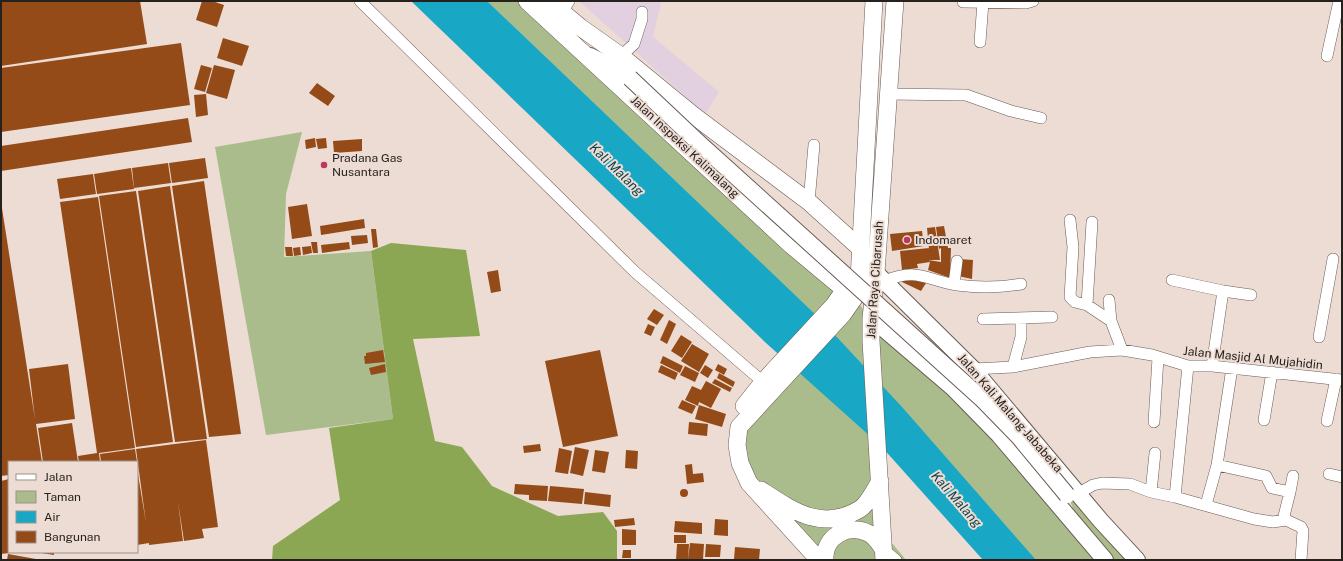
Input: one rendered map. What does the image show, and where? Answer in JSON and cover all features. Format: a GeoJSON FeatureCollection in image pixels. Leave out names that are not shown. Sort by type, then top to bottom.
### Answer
{"type":"FeatureCollection","features":[{"type":"Feature","properties":{"kind":"main road","name":"Jalan Inspeksi Kalimalang"},"geometry":{"type":"LineString","coordinates":[[527,1],[561,13],[585,53],[791,245],[845,290]]}},
{"type":"Feature","properties":{"kind":"main road","name":"Jalan Inspeksi Kalimalang"},"geometry":{"type":"LineString","coordinates":[[549,1],[561,13],[621,56],[693,115],[809,202],[860,256]]}},
{"type":"Feature","properties":{"kind":"main road","name":"Jalan Raya Cibarusah"},"geometry":{"type":"LineString","coordinates":[[739,427],[782,371],[838,310],[857,294],[874,1]]}},
{"type":"Feature","properties":{"kind":"main road","name":"Jalan Raya Cibarusah"},"geometry":{"type":"LineString","coordinates":[[883,554],[871,318],[880,277],[887,94],[895,1]]}},
{"type":"Feature","properties":{"kind":"main road"},"geometry":{"type":"LineString","coordinates":[[602,43],[628,76],[700,144],[982,399],[1072,496],[1081,532]]}},
{"type":"Feature","properties":{"kind":"main road"},"geometry":{"type":"LineString","coordinates":[[585,53],[628,76]]}},
{"type":"Feature","properties":{"kind":"main road","name":"Jalan Raya Cibarusah"},"geometry":{"type":"LineString","coordinates":[[838,310],[860,256]]}},
{"type":"Feature","properties":{"kind":"main road","name":"Jalan Kali Malang Jababeka"},"geometry":{"type":"LineString","coordinates":[[880,277],[973,369],[1072,496],[1101,521],[1137,560]]}},
{"type":"Feature","properties":{"kind":"main road","name":"Jalan Kali Malang Jababeka"},"geometry":{"type":"LineString","coordinates":[[871,318],[953,388],[999,435],[1105,560]]}},
{"type":"Feature","properties":{"kind":"main road"},"geometry":{"type":"LineString","coordinates":[[953,388],[973,369]]}},
{"type":"Feature","properties":{"kind":"main road","name":"Jalan Raya Cibarusah"},"geometry":{"type":"LineString","coordinates":[[782,371],[763,382],[745,404],[739,427],[737,445],[740,463],[748,482],[819,560]]}},
{"type":"Feature","properties":{"kind":"main road"},"geometry":{"type":"LineString","coordinates":[[748,482],[813,519],[836,518],[861,508],[880,481]]}},
{"type":"Feature","properties":{"kind":"main road"},"geometry":{"type":"LineString","coordinates":[[825,560],[824,554],[828,543],[836,535],[847,530],[859,529],[870,534],[883,554]]}},
{"type":"Feature","properties":{"kind":"street"},"geometry":{"type":"LineString","coordinates":[[360,1],[635,272],[763,382]]}},
{"type":"Feature","properties":{"kind":"street"},"geometry":{"type":"LineString","coordinates":[[963,2],[1026,3],[1034,1]]}},
{"type":"Feature","properties":{"kind":"street"},"geometry":{"type":"LineString","coordinates":[[1327,56],[1339,1]]}},
{"type":"Feature","properties":{"kind":"street"},"geometry":{"type":"LineString","coordinates":[[980,42],[983,2]]}},
{"type":"Feature","properties":{"kind":"street"},"geometry":{"type":"LineString","coordinates":[[621,56],[634,44],[642,19],[642,12]]}},
{"type":"Feature","properties":{"kind":"street"},"geometry":{"type":"LineString","coordinates":[[887,94],[966,95],[1011,111],[1041,118]]}},
{"type":"Feature","properties":{"kind":"street"},"geometry":{"type":"LineString","coordinates":[[809,202],[814,145]]}},
{"type":"Feature","properties":{"kind":"street"},"geometry":{"type":"LineString","coordinates":[[1070,220],[1073,246],[1070,297],[1075,302],[1087,305],[1111,321]]}},
{"type":"Feature","properties":{"kind":"street"},"geometry":{"type":"LineString","coordinates":[[1087,305],[1092,222]]}},
{"type":"Feature","properties":{"kind":"street"},"geometry":{"type":"LineString","coordinates":[[1319,337],[1333,259]]}},
{"type":"Feature","properties":{"kind":"street"},"geometry":{"type":"LineString","coordinates":[[954,284],[957,262]]}},
{"type":"Feature","properties":{"kind":"street"},"geometry":{"type":"LineString","coordinates":[[880,277],[909,274],[924,275],[954,284],[998,288],[1021,284]]}},
{"type":"Feature","properties":{"kind":"street"},"geometry":{"type":"LineString","coordinates":[[1172,280],[1223,291],[1251,295]]}},
{"type":"Feature","properties":{"kind":"street"},"geometry":{"type":"LineString","coordinates":[[1212,366],[1223,291]]}},
{"type":"Feature","properties":{"kind":"street"},"geometry":{"type":"LineString","coordinates":[[1109,300],[1111,321],[1122,350]]}},
{"type":"Feature","properties":{"kind":"street"},"geometry":{"type":"LineString","coordinates":[[983,319],[1052,317]]}},
{"type":"Feature","properties":{"kind":"street"},"geometry":{"type":"LineString","coordinates":[[1013,367],[1021,337],[1021,318]]}},
{"type":"Feature","properties":{"kind":"street","name":"Jalan Masjid Al Mujahidin"},"geometry":{"type":"LineString","coordinates":[[973,369],[1013,367],[1090,352],[1122,350],[1188,366],[1212,366],[1339,379]]}},
{"type":"Feature","properties":{"kind":"street"},"geometry":{"type":"LineString","coordinates":[[1154,422],[1158,358]]}},
{"type":"Feature","properties":{"kind":"street"},"geometry":{"type":"LineString","coordinates":[[1175,497],[1188,366]]}},
{"type":"Feature","properties":{"kind":"street"},"geometry":{"type":"LineString","coordinates":[[1206,505],[1217,466],[1232,368]]}},
{"type":"Feature","properties":{"kind":"street"},"geometry":{"type":"LineString","coordinates":[[1264,420],[1272,372]]}},
{"type":"Feature","properties":{"kind":"street"},"geometry":{"type":"LineString","coordinates":[[1327,421],[1339,379]]}},
{"type":"Feature","properties":{"kind":"street"},"geometry":{"type":"LineString","coordinates":[[1151,492],[1155,453]]}},
{"type":"Feature","properties":{"kind":"street"},"geometry":{"type":"LineString","coordinates":[[1217,466],[1266,476],[1272,488],[1290,492]]}},
{"type":"Feature","properties":{"kind":"street"},"geometry":{"type":"LineString","coordinates":[[1329,474],[1342,478]]}},
{"type":"Feature","properties":{"kind":"street"},"geometry":{"type":"LineString","coordinates":[[1286,520],[1284,516],[1293,476]]}},
{"type":"Feature","properties":{"kind":"street"},"geometry":{"type":"LineString","coordinates":[[1072,496],[1093,485],[1102,483],[1130,484],[1151,492],[1267,521],[1279,522],[1286,520],[1301,527],[1303,531],[1301,560]]}},
{"type":"Feature","properties":{"kind":"street"},"geometry":{"type":"LineString","coordinates":[[883,554],[896,560]]}},
{"type":"Feature","properties":{"kind":"shaded area"},"geometry":{"type":"Polygon","coordinates":[[[579,1],[661,2],[653,37],[719,92],[705,114],[579,1]]]}},
{"type":"Feature","properties":{"kind":"green space"},"geometry":{"type":"Polygon","coordinates":[[[487,1],[527,1],[854,298],[871,318],[953,388],[1081,530],[1069,498],[1101,521],[1136,560],[1035,560],[875,378],[882,531],[906,560],[819,560],[779,518],[737,445],[819,321],[487,1]]]}},
{"type":"Feature","properties":{"kind":"green space"},"geometry":{"type":"Polygon","coordinates":[[[302,132],[286,194],[284,257],[371,251],[393,419],[266,435],[215,147],[302,132]]]}},
{"type":"Feature","properties":{"kind":"green space"},"geometry":{"type":"Polygon","coordinates":[[[391,243],[466,250],[480,336],[413,339],[435,441],[462,447],[492,486],[558,516],[603,512],[617,531],[617,560],[272,560],[273,546],[340,500],[329,428],[393,419],[371,251],[391,243]]]}},
{"type":"Feature","properties":{"kind":"water","name":"Kali Malang"},"geometry":{"type":"Polygon","coordinates":[[[411,1],[487,1],[820,319],[902,407],[1036,560],[983,560],[881,446],[766,343],[411,1]]]}},
{"type":"Feature","properties":{"kind":"building"},"geometry":{"type":"Polygon","coordinates":[[[1,1],[140,1],[147,44],[1,66],[1,1]]]}},
{"type":"Feature","properties":{"kind":"building"},"geometry":{"type":"Polygon","coordinates":[[[202,1],[212,1],[224,5],[217,27],[196,20],[202,1]]]}},
{"type":"Feature","properties":{"kind":"building"},"geometry":{"type":"Polygon","coordinates":[[[223,38],[249,46],[242,66],[217,58],[223,38]]]}},
{"type":"Feature","properties":{"kind":"building"},"geometry":{"type":"Polygon","coordinates":[[[181,43],[190,105],[1,132],[1,68],[181,43]]]}},
{"type":"Feature","properties":{"kind":"building"},"geometry":{"type":"Polygon","coordinates":[[[201,65],[212,68],[205,92],[194,89],[201,65]]]}},
{"type":"Feature","properties":{"kind":"building"},"geometry":{"type":"Polygon","coordinates":[[[214,65],[235,70],[227,99],[206,93],[214,65]]]}},
{"type":"Feature","properties":{"kind":"building"},"geometry":{"type":"Polygon","coordinates":[[[317,83],[335,96],[328,106],[309,93],[317,83]]]}},
{"type":"Feature","properties":{"kind":"building"},"geometry":{"type":"Polygon","coordinates":[[[206,94],[208,115],[196,117],[194,95],[206,94]]]}},
{"type":"Feature","properties":{"kind":"building"},"geometry":{"type":"Polygon","coordinates":[[[188,118],[192,142],[1,171],[1,146],[188,118]]]}},
{"type":"Feature","properties":{"kind":"building"},"geometry":{"type":"Polygon","coordinates":[[[315,138],[316,147],[306,149],[305,140],[315,138]]]}},
{"type":"Feature","properties":{"kind":"building"},"geometry":{"type":"Polygon","coordinates":[[[326,138],[327,148],[318,149],[316,139],[326,138]]]}},
{"type":"Feature","properties":{"kind":"building"},"geometry":{"type":"Polygon","coordinates":[[[362,139],[362,151],[334,153],[333,141],[362,139]]]}},
{"type":"Feature","properties":{"kind":"building"},"geometry":{"type":"Polygon","coordinates":[[[205,158],[208,178],[172,183],[169,163],[205,158]]]}},
{"type":"Feature","properties":{"kind":"building"},"geometry":{"type":"Polygon","coordinates":[[[168,163],[171,183],[134,188],[132,168],[168,163]]]}},
{"type":"Feature","properties":{"kind":"building"},"geometry":{"type":"Polygon","coordinates":[[[131,168],[134,189],[97,194],[94,174],[131,168]]]}},
{"type":"Feature","properties":{"kind":"building"},"geometry":{"type":"Polygon","coordinates":[[[93,174],[96,194],[60,199],[57,179],[93,174]]]}},
{"type":"Feature","properties":{"kind":"building"},"geometry":{"type":"Polygon","coordinates":[[[204,181],[241,434],[209,437],[172,186],[204,181]]]}},
{"type":"Feature","properties":{"kind":"building"},"geometry":{"type":"Polygon","coordinates":[[[170,186],[207,439],[175,442],[138,191],[170,186]]]}},
{"type":"Feature","properties":{"kind":"building"},"geometry":{"type":"Polygon","coordinates":[[[136,191],[173,442],[136,447],[99,196],[136,191]]]}},
{"type":"Feature","properties":{"kind":"building"},"geometry":{"type":"Polygon","coordinates":[[[98,197],[135,448],[99,453],[100,461],[79,461],[78,456],[97,453],[60,202],[98,197]]]}},
{"type":"Feature","properties":{"kind":"building"},"geometry":{"type":"Polygon","coordinates":[[[1,202],[35,419],[29,369],[68,364],[75,419],[36,424],[42,461],[8,461],[8,475],[1,476],[1,202]]]}},
{"type":"Feature","properties":{"kind":"building"},"geometry":{"type":"Polygon","coordinates":[[[307,204],[312,236],[292,239],[288,207],[307,204]]]}},
{"type":"Feature","properties":{"kind":"building"},"geometry":{"type":"Polygon","coordinates":[[[364,219],[365,228],[321,235],[320,226],[364,219]]]}},
{"type":"Feature","properties":{"kind":"building"},"geometry":{"type":"Polygon","coordinates":[[[944,226],[948,248],[951,248],[950,278],[928,270],[930,262],[917,264],[918,268],[902,270],[900,251],[929,248],[930,260],[928,260],[941,262],[941,248],[939,249],[936,227],[944,226]]]}},
{"type":"Feature","properties":{"kind":"building"},"geometry":{"type":"Polygon","coordinates":[[[935,227],[940,260],[930,260],[927,228],[935,227]]]}},
{"type":"Feature","properties":{"kind":"building"},"geometry":{"type":"Polygon","coordinates":[[[371,229],[376,229],[378,247],[373,248],[371,229]]]}},
{"type":"Feature","properties":{"kind":"building","name":"Indomaret"},"geometry":{"type":"Polygon","coordinates":[[[922,231],[924,246],[892,251],[890,234],[922,231]]]}},
{"type":"Feature","properties":{"kind":"building"},"geometry":{"type":"Polygon","coordinates":[[[367,235],[368,243],[352,245],[351,236],[367,235]]]}},
{"type":"Feature","properties":{"kind":"building"},"geometry":{"type":"Polygon","coordinates":[[[311,242],[317,242],[318,253],[313,253],[311,242]]]}},
{"type":"Feature","properties":{"kind":"building"},"geometry":{"type":"Polygon","coordinates":[[[349,242],[350,249],[322,253],[321,245],[349,242]]]}},
{"type":"Feature","properties":{"kind":"building"},"geometry":{"type":"Polygon","coordinates":[[[311,246],[312,253],[303,255],[302,247],[311,246]]]}},
{"type":"Feature","properties":{"kind":"building"},"geometry":{"type":"Polygon","coordinates":[[[285,247],[292,247],[293,256],[286,256],[285,247]]]}},
{"type":"Feature","properties":{"kind":"building"},"geometry":{"type":"Polygon","coordinates":[[[300,247],[301,255],[294,256],[293,248],[300,247]]]}},
{"type":"Feature","properties":{"kind":"building"},"geometry":{"type":"Polygon","coordinates":[[[959,259],[973,260],[972,279],[958,276],[959,259]]]}},
{"type":"Feature","properties":{"kind":"building"},"geometry":{"type":"Polygon","coordinates":[[[498,270],[501,291],[491,293],[487,272],[498,270]]]}},
{"type":"Feature","properties":{"kind":"building"},"geometry":{"type":"Polygon","coordinates":[[[906,275],[926,283],[921,291],[902,282],[906,275]]]}},
{"type":"Feature","properties":{"kind":"building"},"geometry":{"type":"Polygon","coordinates":[[[654,309],[664,315],[657,325],[647,319],[654,309]]]}},
{"type":"Feature","properties":{"kind":"building"},"geometry":{"type":"Polygon","coordinates":[[[669,320],[676,324],[667,344],[660,340],[669,320]]]}},
{"type":"Feature","properties":{"kind":"building"},"geometry":{"type":"Polygon","coordinates":[[[648,324],[655,327],[651,336],[644,333],[648,324]]]}},
{"type":"Feature","properties":{"kind":"building"},"geometry":{"type":"Polygon","coordinates":[[[681,335],[692,342],[682,358],[671,351],[681,335]]]}},
{"type":"Feature","properties":{"kind":"building"},"geometry":{"type":"Polygon","coordinates":[[[692,344],[709,354],[699,372],[681,361],[692,344]]]}},
{"type":"Feature","properties":{"kind":"building"},"geometry":{"type":"Polygon","coordinates":[[[383,350],[385,362],[365,364],[364,356],[366,356],[366,353],[383,350]]]}},
{"type":"Feature","properties":{"kind":"building"},"geometry":{"type":"Polygon","coordinates":[[[600,350],[618,436],[563,447],[545,361],[600,350]]]}},
{"type":"Feature","properties":{"kind":"building"},"geometry":{"type":"Polygon","coordinates":[[[663,356],[683,366],[680,373],[660,363],[663,356]]]}},
{"type":"Feature","properties":{"kind":"building"},"geometry":{"type":"Polygon","coordinates":[[[385,364],[386,372],[371,375],[369,368],[385,364]]]}},
{"type":"Feature","properties":{"kind":"building"},"geometry":{"type":"Polygon","coordinates":[[[718,364],[727,369],[724,375],[715,370],[718,364]]]}},
{"type":"Feature","properties":{"kind":"building"},"geometry":{"type":"Polygon","coordinates":[[[661,365],[678,373],[675,380],[658,372],[661,365]]]}},
{"type":"Feature","properties":{"kind":"building"},"geometry":{"type":"Polygon","coordinates":[[[705,365],[713,370],[708,378],[700,373],[705,365]]]}},
{"type":"Feature","properties":{"kind":"building"},"geometry":{"type":"Polygon","coordinates":[[[685,366],[699,373],[695,382],[680,375],[685,366]]]}},
{"type":"Feature","properties":{"kind":"building"},"geometry":{"type":"Polygon","coordinates":[[[719,373],[735,382],[733,387],[717,378],[719,373]]]}},
{"type":"Feature","properties":{"kind":"building"},"geometry":{"type":"Polygon","coordinates":[[[715,379],[732,388],[730,392],[712,383],[715,379]]]}},
{"type":"Feature","properties":{"kind":"building"},"geometry":{"type":"Polygon","coordinates":[[[706,381],[721,389],[711,408],[699,402],[698,406],[685,400],[692,386],[701,390],[706,381]]]}},
{"type":"Feature","properties":{"kind":"building"},"geometry":{"type":"Polygon","coordinates":[[[682,400],[696,406],[692,414],[678,408],[682,400]]]}},
{"type":"Feature","properties":{"kind":"building"},"geometry":{"type":"Polygon","coordinates":[[[699,405],[726,414],[722,427],[695,419],[699,405]]]}},
{"type":"Feature","properties":{"kind":"building"},"geometry":{"type":"Polygon","coordinates":[[[689,422],[708,424],[707,436],[688,434],[689,422]]]}},
{"type":"Feature","properties":{"kind":"building"},"geometry":{"type":"Polygon","coordinates":[[[72,423],[78,461],[43,461],[38,428],[72,423]]]}},
{"type":"Feature","properties":{"kind":"building"},"geometry":{"type":"Polygon","coordinates":[[[206,440],[218,527],[202,529],[204,538],[184,541],[178,502],[183,541],[138,545],[138,474],[146,523],[136,449],[206,440]]]}},
{"type":"Feature","properties":{"kind":"building"},"geometry":{"type":"Polygon","coordinates":[[[540,444],[541,451],[524,453],[523,446],[540,444]]]}},
{"type":"Feature","properties":{"kind":"building"},"geometry":{"type":"Polygon","coordinates":[[[575,447],[589,450],[583,476],[570,473],[575,447]]]}},
{"type":"Feature","properties":{"kind":"building"},"geometry":{"type":"Polygon","coordinates":[[[559,448],[572,451],[568,474],[555,472],[559,448]]]}},
{"type":"Feature","properties":{"kind":"building"},"geometry":{"type":"Polygon","coordinates":[[[135,449],[137,461],[101,461],[100,454],[135,449]]]}},
{"type":"Feature","properties":{"kind":"building"},"geometry":{"type":"Polygon","coordinates":[[[595,450],[609,452],[605,473],[592,471],[595,450]]]}},
{"type":"Feature","properties":{"kind":"building"},"geometry":{"type":"Polygon","coordinates":[[[626,450],[638,451],[637,469],[625,468],[626,450]]]}},
{"type":"Feature","properties":{"kind":"building"},"geometry":{"type":"Polygon","coordinates":[[[692,464],[693,474],[703,473],[704,482],[687,484],[685,465],[692,464]]]}},
{"type":"Feature","properties":{"kind":"building"},"geometry":{"type":"Polygon","coordinates":[[[8,479],[9,553],[1,554],[1,481],[8,479]]]}},
{"type":"Feature","properties":{"kind":"building"},"geometry":{"type":"Polygon","coordinates":[[[515,484],[548,486],[547,501],[529,500],[529,495],[514,494],[515,484]]]}},
{"type":"Feature","properties":{"kind":"building"},"geometry":{"type":"Polygon","coordinates":[[[550,486],[584,489],[582,504],[548,501],[550,486]]]}},
{"type":"Feature","properties":{"kind":"building"},"geometry":{"type":"Polygon","coordinates":[[[682,489],[686,489],[688,493],[686,497],[682,497],[680,495],[680,491],[682,489]]]}},
{"type":"Feature","properties":{"kind":"building"},"geometry":{"type":"Polygon","coordinates":[[[585,492],[611,495],[610,507],[584,504],[585,492]]]}},
{"type":"Feature","properties":{"kind":"building"},"geometry":{"type":"Polygon","coordinates":[[[634,518],[635,525],[615,527],[614,520],[634,518]]]}},
{"type":"Feature","properties":{"kind":"building"},"geometry":{"type":"Polygon","coordinates":[[[715,519],[728,520],[728,536],[714,535],[715,519]]]}},
{"type":"Feature","properties":{"kind":"building"},"geometry":{"type":"Polygon","coordinates":[[[675,521],[702,523],[702,534],[674,532],[675,521]]]}},
{"type":"Feature","properties":{"kind":"building"},"geometry":{"type":"Polygon","coordinates":[[[622,529],[636,530],[636,545],[622,545],[622,529]]]}},
{"type":"Feature","properties":{"kind":"building"},"geometry":{"type":"Polygon","coordinates":[[[674,535],[686,535],[686,543],[674,543],[674,535]]]}},
{"type":"Feature","properties":{"kind":"building"},"geometry":{"type":"Polygon","coordinates":[[[690,543],[704,544],[703,560],[688,560],[690,543]]]}},
{"type":"Feature","properties":{"kind":"building"},"geometry":{"type":"Polygon","coordinates":[[[677,544],[689,544],[688,560],[676,560],[677,544]]]}},
{"type":"Feature","properties":{"kind":"building"},"geometry":{"type":"Polygon","coordinates":[[[706,544],[721,545],[720,557],[705,557],[706,544]]]}},
{"type":"Feature","properties":{"kind":"building"},"geometry":{"type":"Polygon","coordinates":[[[735,547],[760,549],[759,560],[734,559],[735,547]]]}},
{"type":"Feature","properties":{"kind":"building"},"geometry":{"type":"Polygon","coordinates":[[[623,550],[631,550],[631,558],[622,558],[623,550]]]}},
{"type":"Feature","properties":{"kind":"building"},"geometry":{"type":"Polygon","coordinates":[[[41,553],[54,553],[54,555],[41,553]]]}},
{"type":"Feature","properties":{"kind":"building"},"geometry":{"type":"Polygon","coordinates":[[[8,554],[36,559],[36,560],[7,560],[8,554]]]}},
{"type":"Feature","properties":{"kind":"place","name":"Pradana Gas Nusantara"},"geometry":{"type":"Point","coordinates":[324,165]}},
{"type":"Feature","properties":{"kind":"place","name":"Indomaret"},"geometry":{"type":"Point","coordinates":[907,240]}}]}
